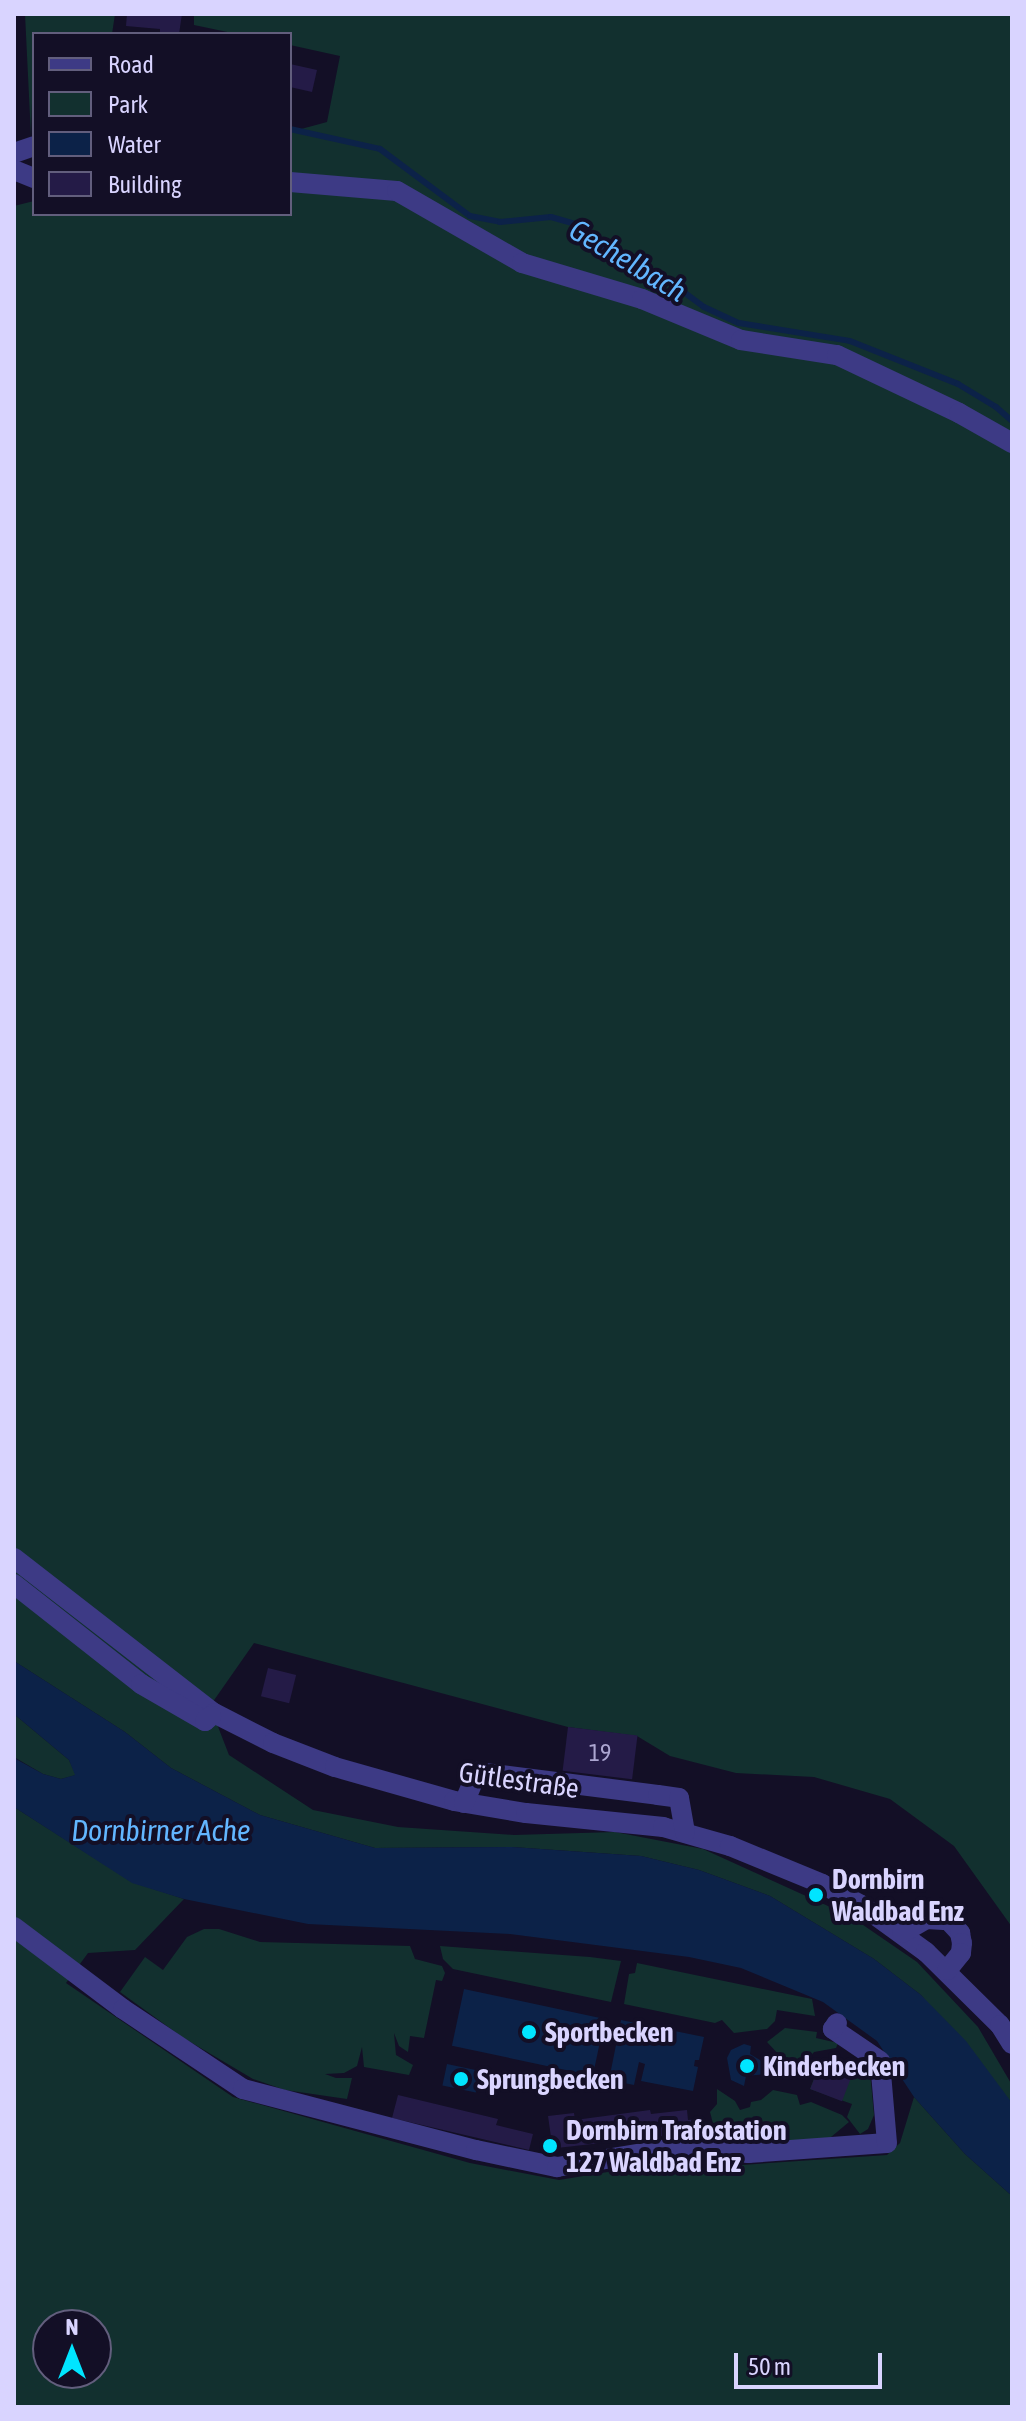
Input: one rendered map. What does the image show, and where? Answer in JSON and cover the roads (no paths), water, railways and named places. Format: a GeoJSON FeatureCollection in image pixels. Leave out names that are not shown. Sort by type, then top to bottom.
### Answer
{"type":"FeatureCollection","features":[{"type":"Feature","properties":{"kind":"street"},"geometry":{"type":"LineString","coordinates":[[20,168],[32,149]]}},
{"type":"Feature","properties":{"kind":"street"},"geometry":{"type":"LineString","coordinates":[[292,182],[397,191],[522,263],[642,299],[741,340],[837,355],[959,413],[1012,443]]}},
{"type":"Feature","properties":{"kind":"street","name":"Gütlestraße"},"geometry":{"type":"LineString","coordinates":[[14,1558],[214,1713],[273,1743],[335,1767],[464,1803],[685,1832],[808,1877],[861,1905],[902,1933],[947,1970],[1000,2025],[1012,2044]]}},
{"type":"Feature","properties":{"kind":"street"},"geometry":{"type":"LineString","coordinates":[[14,1584],[141,1684],[205,1721],[214,1713]]}},
{"type":"Feature","properties":{"kind":"street"},"geometry":{"type":"LineString","coordinates":[[464,1803],[477,1772],[643,1793],[679,1798],[685,1832]]}},
{"type":"Feature","properties":{"kind":"street"},"geometry":{"type":"LineString","coordinates":[[902,1933],[926,1919],[948,1920],[960,1933],[962,1943],[961,1953],[947,1970]]}},
{"type":"Feature","properties":{"kind":"street"},"geometry":{"type":"LineString","coordinates":[[14,1927],[123,2009],[243,2089],[476,2150],[557,2167],[691,2145],[748,2153],[887,2143],[880,2061],[833,2029],[837,2023]]}},
{"type":"Feature","properties":{"kind":"water","name":"Dornbirner Ache"},"geometry":{"type":"Polygon","coordinates":[[[14,1661],[125,1732],[171,1768],[260,1815],[375,1848],[512,1847],[641,1856],[699,1870],[770,1896],[874,1959],[921,1995],[966,2041],[1012,2103],[1012,2196],[965,2154],[914,2097],[877,2041],[823,2002],[741,1968],[689,1957],[510,1934],[308,1924],[184,1899],[132,1883],[14,1807],[14,1758],[43,1774],[61,1779],[75,1775],[69,1760],[14,1714],[14,1661]]]}},
{"type":"Feature","properties":{"kind":"water","name":"Sportbecken"},"geometry":{"type":"Polygon","coordinates":[[[464,1989],[605,2019],[593,2076],[452,2046],[464,1989]]]}},
{"type":"Feature","properties":{"kind":"water"},"geometry":{"type":"Polygon","coordinates":[[[621,2020],[704,2037],[699,2060],[695,2060],[694,2066],[698,2067],[693,2091],[641,2081],[645,2064],[639,2062],[634,2085],[609,2080],[621,2020]]]}},
{"type":"Feature","properties":{"kind":"water","name":"Kinderbecken"},"geometry":{"type":"Polygon","coordinates":[[[744,2044],[751,2046],[750,2054],[768,2065],[778,2079],[767,2071],[766,2074],[746,2076],[744,2086],[731,2080],[727,2058],[731,2050],[744,2044]]]}},
{"type":"Feature","properties":{"kind":"water","name":"Sprungbecken"},"geometry":{"type":"Polygon","coordinates":[[[447,2064],[480,2071],[476,2093],[442,2086],[447,2064]]]}},
{"type":"Feature","properties":{"kind":"waterway","name":"Gechelbach"},"geometry":{"type":"LineString","coordinates":[[292,129],[380,149],[470,216],[500,222],[551,217],[576,224],[617,261],[662,276],[704,307],[739,323],[850,341],[958,384],[996,407],[1012,421]]}},
{"type":"Feature","properties":{"kind":"place","name":"Dornbirn Waldbad Enz"},"geometry":{"type":"Point","coordinates":[816,1895]}},
{"type":"Feature","properties":{"kind":"place","name":"Sportbecken"},"geometry":{"type":"Point","coordinates":[529,2032]}},
{"type":"Feature","properties":{"kind":"place","name":"Kinderbecken"},"geometry":{"type":"Point","coordinates":[747,2066]}},
{"type":"Feature","properties":{"kind":"place","name":"Sprungbecken"},"geometry":{"type":"Point","coordinates":[461,2079]}},
{"type":"Feature","properties":{"kind":"place","name":"Dornbirn Trafostation 127 Waldbad Enz"},"geometry":{"type":"Point","coordinates":[550,2146]}}]}
